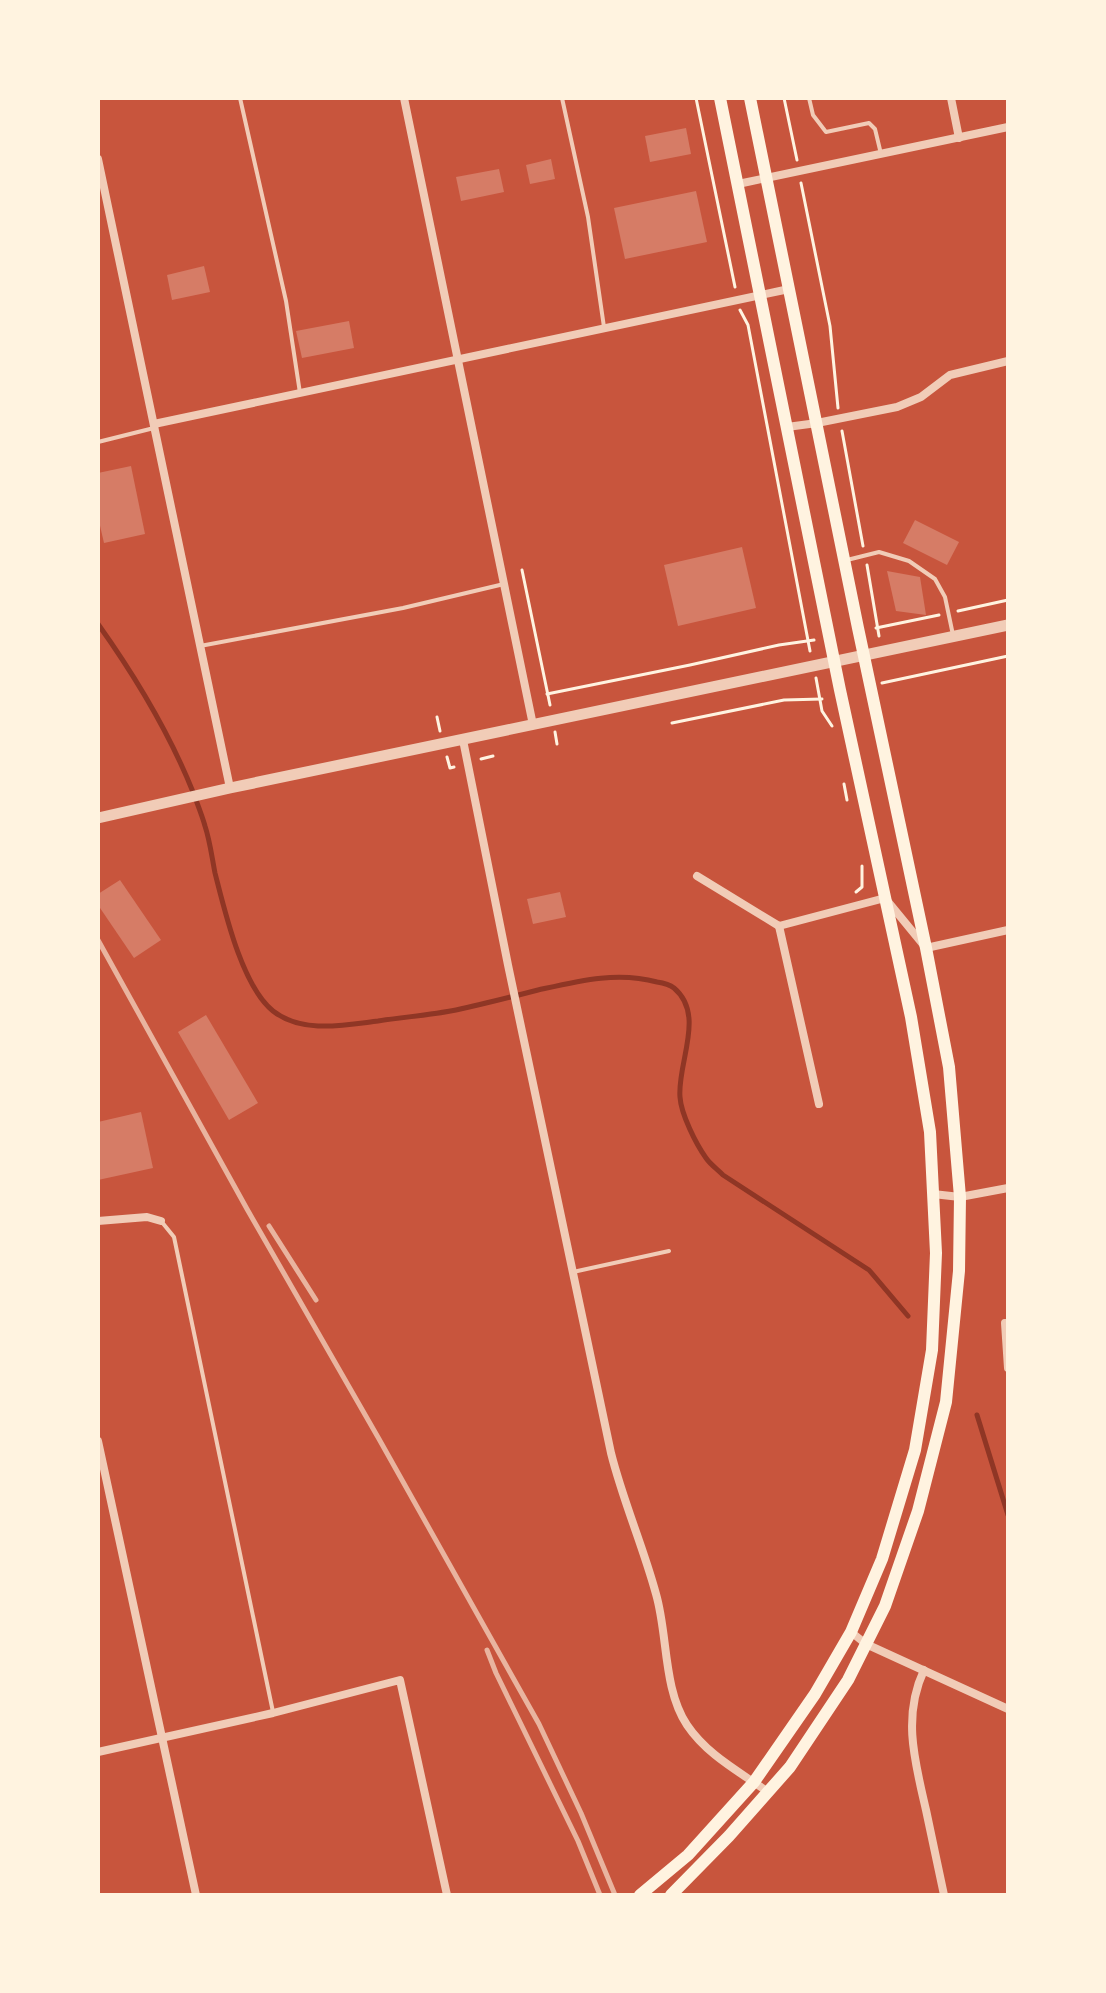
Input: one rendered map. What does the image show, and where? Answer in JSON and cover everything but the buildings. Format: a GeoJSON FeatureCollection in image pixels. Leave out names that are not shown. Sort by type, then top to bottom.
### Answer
{"type":"FeatureCollection","features":[{"type":"Feature","properties":{"kind":"main road"},"geometry":{"type":"LineString","coordinates":[[640,1895],[688,1855],[754,1782],[815,1694],[851,1632],[882,1559],[915,1450],[932,1350],[936,1253],[930,1132],[911,1017],[720,98]]}},
{"type":"Feature","properties":{"kind":"main road"},"geometry":{"type":"LineString","coordinates":[[671,1895],[790,1767],[848,1680],[885,1606],[918,1511],[946,1402],[959,1271],[960,1197],[949,1067],[750,98]]}},
{"type":"Feature","properties":{"kind":"street"},"geometry":{"type":"LineString","coordinates":[[404,98],[533,725]]}},
{"type":"Feature","properties":{"kind":"street"},"geometry":{"type":"LineString","coordinates":[[951,98],[959,138]]}},
{"type":"Feature","properties":{"kind":"street"},"geometry":{"type":"LineString","coordinates":[[738,184],[1008,127]]}},
{"type":"Feature","properties":{"kind":"street"},"geometry":{"type":"LineString","coordinates":[[98,159],[200,646],[226,789]]}},
{"type":"Feature","properties":{"kind":"street"},"geometry":{"type":"LineString","coordinates":[[155,426],[789,289]]}},
{"type":"Feature","properties":{"kind":"street"},"geometry":{"type":"LineString","coordinates":[[787,427],[897,407],[921,397],[950,375],[1008,361]]}},
{"type":"Feature","properties":{"kind":"street"},"geometry":{"type":"LineString","coordinates":[[98,818],[1008,625]]}},
{"type":"Feature","properties":{"kind":"street"},"geometry":{"type":"LineString","coordinates":[[463,740],[614,1465],[657,1595],[675,1699],[687,1725],[707,1748],[768,1792]]}},
{"type":"Feature","properties":{"kind":"street"},"geometry":{"type":"LineString","coordinates":[[697,876],[779,926],[819,1104]]}},
{"type":"Feature","properties":{"kind":"street"},"geometry":{"type":"LineString","coordinates":[[779,926],[885,898],[926,948],[1008,930]]}},
{"type":"Feature","properties":{"kind":"street"},"geometry":{"type":"LineString","coordinates":[[933,1194],[960,1197],[1008,1188]]}},
{"type":"Feature","properties":{"kind":"street"},"geometry":{"type":"LineString","coordinates":[[98,1221],[147,1217],[161,1221]]}},
{"type":"Feature","properties":{"kind":"street"},"geometry":{"type":"LineString","coordinates":[[1005,1323],[1008,1368]]}},
{"type":"Feature","properties":{"kind":"street"},"geometry":{"type":"LineString","coordinates":[[98,1441],[196,1895]]}},
{"type":"Feature","properties":{"kind":"street"},"geometry":{"type":"LineString","coordinates":[[851,1632],[866,1644],[1008,1709]]}},
{"type":"Feature","properties":{"kind":"street"},"geometry":{"type":"LineString","coordinates":[[924,1670],[916,1689],[912,1724],[915,1759],[944,1895]]}},
{"type":"Feature","properties":{"kind":"street"},"geometry":{"type":"LineString","coordinates":[[98,1752],[273,1713],[400,1680],[447,1895]]}},
{"type":"Feature","properties":{"kind":"lane"},"geometry":{"type":"LineString","coordinates":[[240,98],[286,301],[300,393]]}},
{"type":"Feature","properties":{"kind":"lane"},"geometry":{"type":"LineString","coordinates":[[562,98],[588,217],[604,327]]}},
{"type":"Feature","properties":{"kind":"lane"},"geometry":{"type":"LineString","coordinates":[[809,98],[813,115],[826,132],[869,123],[875,129],[881,154]]}},
{"type":"Feature","properties":{"kind":"lane"},"geometry":{"type":"LineString","coordinates":[[98,442],[155,426]]}},
{"type":"Feature","properties":{"kind":"lane"},"geometry":{"type":"LineString","coordinates":[[844,560],[879,552],[909,561],[935,579],[945,597],[953,637]]}},
{"type":"Feature","properties":{"kind":"lane"},"geometry":{"type":"LineString","coordinates":[[200,646],[403,608],[504,584]]}},
{"type":"Feature","properties":{"kind":"lane"},"geometry":{"type":"LineString","coordinates":[[161,1221],[174,1237],[273,1713]]}},
{"type":"Feature","properties":{"kind":"lane"},"geometry":{"type":"LineString","coordinates":[[572,1272],[669,1251]]}},
{"type":"Feature","properties":{"kind":"path"},"geometry":{"type":"LineString","coordinates":[[696,98],[741,314],[748,325],[822,711],[834,730]]}},
{"type":"Feature","properties":{"kind":"path"},"geometry":{"type":"LineString","coordinates":[[784,98],[830,326],[840,419],[880,652]]}},
{"type":"Feature","properties":{"kind":"path"},"geometry":{"type":"LineString","coordinates":[[522,570],[557,744]]}},
{"type":"Feature","properties":{"kind":"path"},"geometry":{"type":"LineString","coordinates":[[858,628],[878,628],[1008,600]]}},
{"type":"Feature","properties":{"kind":"path"},"geometry":{"type":"LineString","coordinates":[[547,694],[831,636]]}},
{"type":"Feature","properties":{"kind":"path"},"geometry":{"type":"LineString","coordinates":[[843,779],[848,804]]}},
{"type":"Feature","properties":{"kind":"path"},"geometry":{"type":"LineString","coordinates":[[855,906],[853,894],[862,887],[861,865]]}},
{"type":"Feature","properties":{"kind":"waterway"},"geometry":{"type":"LineString","coordinates":[[98,624],[150,705],[184,770],[207,832],[236,947],[252,984],[273,1011],[297,1023],[338,1026],[447,1012],[598,978],[627,977],[664,983],[674,988],[688,1012],[688,1040],[680,1097],[690,1129],[706,1158],[723,1175],[869,1270],[908,1316]]}},
{"type":"Feature","properties":{"kind":"waterway"},"geometry":{"type":"LineString","coordinates":[[977,1415],[1008,1515]]}},
{"type":"Feature","properties":{"kind":"railway"},"geometry":{"type":"LineString","coordinates":[[98,940],[539,1724],[615,1895]]}},
{"type":"Feature","properties":{"kind":"railway"},"geometry":{"type":"LineString","coordinates":[[269,1226],[316,1300]]}},
{"type":"Feature","properties":{"kind":"railway"},"geometry":{"type":"LineString","coordinates":[[487,1650],[578,1841],[600,1895]]}}]}
